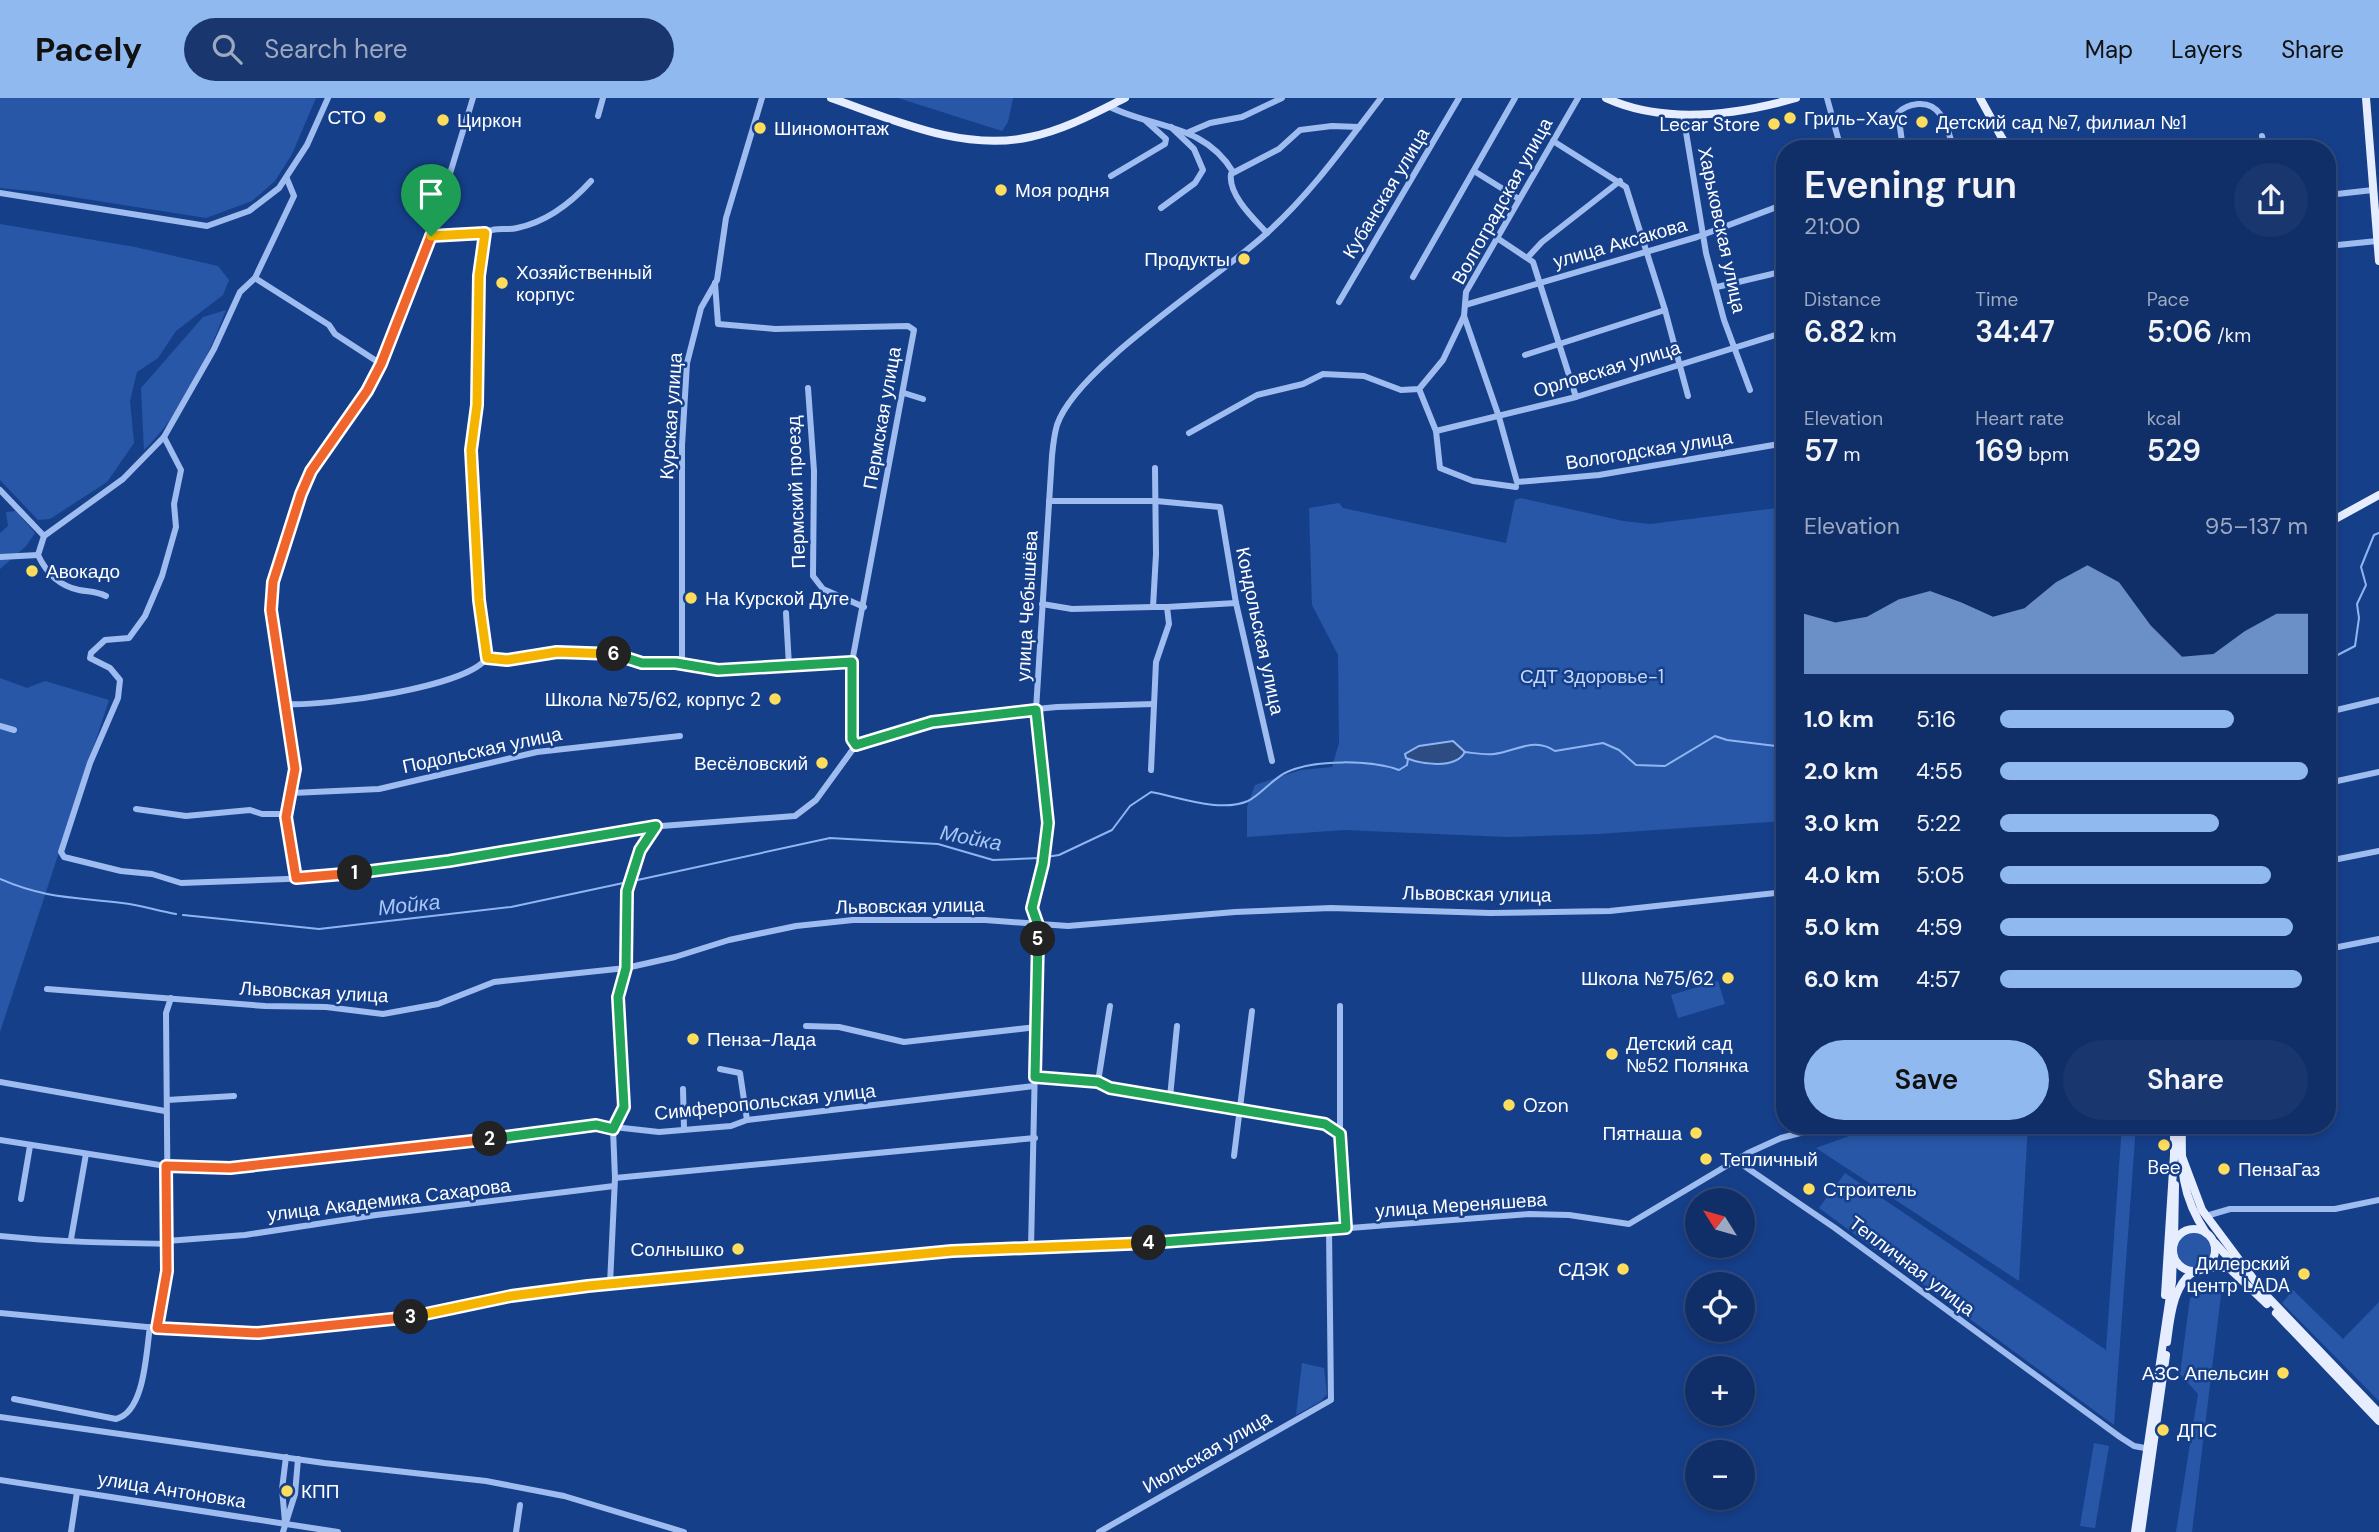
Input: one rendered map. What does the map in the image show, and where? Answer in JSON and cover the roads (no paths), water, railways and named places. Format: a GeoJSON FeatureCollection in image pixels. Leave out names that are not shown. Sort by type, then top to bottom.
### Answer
{"type":"FeatureCollection","features":[{"type":"Feature","properties":{"kind":"main road"},"geometry":{"type":"LineString","coordinates":[[831,98],[937,133],[981,141],[1029,138],[1055,130],[1120,99]]}},
{"type":"Feature","properties":{"kind":"main road"},"geometry":{"type":"LineString","coordinates":[[1606,98],[1642,110],[1683,114],[1746,110],[1796,98]]}},
{"type":"Feature","properties":{"kind":"main road"},"geometry":{"type":"LineString","coordinates":[[1980,98],[2004,139]]}},
{"type":"Feature","properties":{"kind":"main road"},"geometry":{"type":"LineString","coordinates":[[2366,98],[2379,261]]}},
{"type":"Feature","properties":{"kind":"main road"},"geometry":{"type":"LineString","coordinates":[[2336,519],[2379,495]]}},
{"type":"Feature","properties":{"kind":"main road"},"geometry":{"type":"LineString","coordinates":[[2135,1532],[2172,1311],[2181,1285],[2201,1269],[2214,1253],[2209,1236],[2186,1193],[2175,1134]]}},
{"type":"Feature","properties":{"kind":"main road"},"geometry":{"type":"LineString","coordinates":[[2166,1316],[2167,1235],[2181,1134]]}},
{"type":"Feature","properties":{"kind":"main road"},"geometry":{"type":"LineString","coordinates":[[2178,1155],[2195,1197],[2208,1219],[2264,1293]]}},
{"type":"Feature","properties":{"kind":"main road"},"geometry":{"type":"LineString","coordinates":[[2141,1532],[2174,1249],[2178,1155]]}},
{"type":"Feature","properties":{"kind":"main road"},"geometry":{"type":"LineString","coordinates":[[2174,1249],[2185,1231],[2196,1229],[2209,1236],[2379,1413]]}},
{"type":"Feature","properties":{"kind":"main road"},"geometry":{"type":"LineString","coordinates":[[2174,1249],[2183,1268],[2224,1267],[2235,1273],[2379,1421]]}},
{"type":"Feature","properties":{"kind":"street"},"geometry":{"type":"LineString","coordinates":[[0,193],[207,226],[249,211],[287,179],[307,145],[328,98]]}},
{"type":"Feature","properties":{"kind":"street"},"geometry":{"type":"LineString","coordinates":[[296,878],[286,814],[295,769],[271,610],[273,582],[311,471],[367,391],[381,364],[431,236],[473,98]]}},
{"type":"Feature","properties":{"kind":"street"},"geometry":{"type":"LineString","coordinates":[[598,116],[603,98]]}},
{"type":"Feature","properties":{"kind":"street","name":"Курская улица"},"geometry":{"type":"LineString","coordinates":[[682,664],[682,445],[687,363],[701,308],[715,283],[721,264],[726,218],[762,98]]}},
{"type":"Feature","properties":{"kind":"street"},"geometry":{"type":"LineString","coordinates":[[1189,132],[1210,123],[1242,117],[1282,98]]}},
{"type":"Feature","properties":{"kind":"street","name":"улица Чебышёва"},"geometry":{"type":"LineString","coordinates":[[1031,1248],[1038,925],[1032,908],[1043,864],[1048,823],[1036,710],[1049,501],[1057,424],[1068,405],[1112,358],[1267,233],[1323,176],[1381,98]]}},
{"type":"Feature","properties":{"kind":"street","name":"Кубанская улица"},"geometry":{"type":"LineString","coordinates":[[1339,302],[1459,98]]}},
{"type":"Feature","properties":{"kind":"street"},"geometry":{"type":"LineString","coordinates":[[1413,277],[1515,98]]}},
{"type":"Feature","properties":{"kind":"street","name":"Волгоградская улица"},"geometry":{"type":"LineString","coordinates":[[1517,485],[1499,417],[1464,316],[1465,305],[1469,284],[1578,98]]}},
{"type":"Feature","properties":{"kind":"street"},"geometry":{"type":"LineString","coordinates":[[1827,98],[1839,140]]}},
{"type":"Feature","properties":{"kind":"street"},"geometry":{"type":"LineString","coordinates":[[1901,140],[1897,117],[1902,108],[1928,103],[1936,108],[1944,120],[1951,140]]}},
{"type":"Feature","properties":{"kind":"street"},"geometry":{"type":"LineString","coordinates":[[1108,107],[1189,132],[1208,143],[1233,172]]}},
{"type":"Feature","properties":{"kind":"street","name":"Харьковская улица"},"geometry":{"type":"LineString","coordinates":[[1683,114],[1704,234],[1724,320],[1750,390]]}},
{"type":"Feature","properties":{"kind":"street"},"geometry":{"type":"LineString","coordinates":[[1111,176],[1164,144],[1166,139],[1161,132],[1141,118]]}},
{"type":"Feature","properties":{"kind":"street"},"geometry":{"type":"LineString","coordinates":[[1267,233],[1242,204],[1230,179],[1233,172],[1279,149],[1300,130],[1332,125],[1359,127]]}},
{"type":"Feature","properties":{"kind":"street"},"geometry":{"type":"LineString","coordinates":[[1161,208],[1195,183],[1203,170],[1194,149],[1170,126]]}},
{"type":"Feature","properties":{"kind":"street"},"geometry":{"type":"LineString","coordinates":[[2368,130],[2379,130]]}},
{"type":"Feature","properties":{"kind":"street"},"geometry":{"type":"LineString","coordinates":[[2262,136],[2263,140]]}},
{"type":"Feature","properties":{"kind":"street"},"geometry":{"type":"LineString","coordinates":[[1553,141],[1620,181],[1628,191],[1681,364],[1688,396]]}},
{"type":"Feature","properties":{"kind":"street"},"geometry":{"type":"LineString","coordinates":[[1474,171],[1519,199]]}},
{"type":"Feature","properties":{"kind":"street"},"geometry":{"type":"LineString","coordinates":[[106,596],[61,583],[47,572],[38,555],[44,536],[122,479],[164,437],[214,349],[240,292],[255,278],[293,196],[287,179]]}},
{"type":"Feature","properties":{"kind":"street"},"geometry":{"type":"LineString","coordinates":[[431,236],[485,233],[491,229],[517,229],[566,205],[591,181]]}},
{"type":"Feature","properties":{"kind":"street"},"geometry":{"type":"LineString","coordinates":[[1529,256],[1542,242],[1620,181]]}},
{"type":"Feature","properties":{"kind":"street"},"geometry":{"type":"LineString","coordinates":[[2336,194],[2373,190]]}},
{"type":"Feature","properties":{"kind":"street","name":"улица Аксакова"},"geometry":{"type":"LineString","coordinates":[[1465,305],[1647,252],[1776,207]]}},
{"type":"Feature","properties":{"kind":"street"},"geometry":{"type":"LineString","coordinates":[[485,233],[479,276],[477,405],[471,450],[479,600],[487,658]]}},
{"type":"Feature","properties":{"kind":"street"},"geometry":{"type":"LineString","coordinates":[[1497,238],[1529,256],[1576,397]]}},
{"type":"Feature","properties":{"kind":"street"},"geometry":{"type":"LineString","coordinates":[[2336,245],[2377,241]]}},
{"type":"Feature","properties":{"kind":"street"},"geometry":{"type":"LineString","coordinates":[[1717,287],[1776,273]]}},
{"type":"Feature","properties":{"kind":"street"},"geometry":{"type":"LineString","coordinates":[[255,278],[329,325],[335,334],[381,364]]}},
{"type":"Feature","properties":{"kind":"street","name":"Пермская улица"},"geometry":{"type":"LineString","coordinates":[[715,283],[718,324],[775,329],[908,326],[914,330],[852,662],[852,739],[856,745]]}},
{"type":"Feature","properties":{"kind":"street"},"geometry":{"type":"LineString","coordinates":[[1525,355],[1665,310]]}},
{"type":"Feature","properties":{"kind":"street"},"geometry":{"type":"LineString","coordinates":[[1189,433],[1257,395],[1303,384],[1323,374],[1364,376],[1401,390],[1419,389],[1443,360],[1464,316]]}},
{"type":"Feature","properties":{"kind":"street","name":"Орловская улица"},"geometry":{"type":"LineString","coordinates":[[1436,432],[1576,397],[1776,335]]}},
{"type":"Feature","properties":{"kind":"street","name":"Пермский проезд"},"geometry":{"type":"LineString","coordinates":[[808,388],[814,471],[813,576],[823,589],[864,607]]}},
{"type":"Feature","properties":{"kind":"street"},"geometry":{"type":"LineString","coordinates":[[1419,389],[1436,432]]}},
{"type":"Feature","properties":{"kind":"street"},"geometry":{"type":"LineString","coordinates":[[904,393],[923,399]]}},
{"type":"Feature","properties":{"kind":"street","name":"Вологодская улица"},"geometry":{"type":"LineString","coordinates":[[1436,432],[1440,468],[1474,481],[1517,485],[1599,475],[1776,445]]}},
{"type":"Feature","properties":{"kind":"street"},"geometry":{"type":"LineString","coordinates":[[164,437],[181,470],[171,553],[145,616],[129,638],[105,640],[91,653],[90,658],[110,668],[120,680],[118,698],[90,763],[62,856],[121,871],[152,874],[181,883],[296,878],[449,861],[656,826],[795,816],[816,800],[856,745],[932,722],[1036,710],[1154,704]]}},
{"type":"Feature","properties":{"kind":"street"},"geometry":{"type":"LineString","coordinates":[[1153,607],[1155,468]]}},
{"type":"Feature","properties":{"kind":"street"},"geometry":{"type":"LineString","coordinates":[[0,490],[44,536]]}},
{"type":"Feature","properties":{"kind":"street"},"geometry":{"type":"LineString","coordinates":[[1049,501],[1156,501]]}},
{"type":"Feature","properties":{"kind":"street","name":"Кондольская улица"},"geometry":{"type":"LineString","coordinates":[[1156,501],[1220,507],[1236,603],[1272,761]]}},
{"type":"Feature","properties":{"kind":"street"},"geometry":{"type":"LineString","coordinates":[[0,557],[38,555]]}},
{"type":"Feature","properties":{"kind":"street"},"geometry":{"type":"LineString","coordinates":[[1042,604],[1072,609],[1236,603]]}},
{"type":"Feature","properties":{"kind":"street"},"geometry":{"type":"LineString","coordinates":[[1151,769],[1156,663],[1166,636],[1167,607]]}},
{"type":"Feature","properties":{"kind":"street"},"geometry":{"type":"LineString","coordinates":[[786,613],[789,666]]}},
{"type":"Feature","properties":{"kind":"street"},"geometry":{"type":"LineString","coordinates":[[487,658],[494,661],[557,652],[618,654],[642,663],[682,664],[718,670],[852,662]]}},
{"type":"Feature","properties":{"kind":"street"},"geometry":{"type":"LineString","coordinates":[[287,704],[306,705],[394,694],[476,670],[487,658]]}},
{"type":"Feature","properties":{"kind":"street"},"geometry":{"type":"LineString","coordinates":[[2336,710],[2379,700]]}},
{"type":"Feature","properties":{"kind":"street"},"geometry":{"type":"LineString","coordinates":[[0,726],[14,730]]}},
{"type":"Feature","properties":{"kind":"street","name":"Подольская улица"},"geometry":{"type":"LineString","coordinates":[[292,793],[379,789],[537,752],[680,736]]}},
{"type":"Feature","properties":{"kind":"street"},"geometry":{"type":"LineString","coordinates":[[2336,781],[2379,772]]}},
{"type":"Feature","properties":{"kind":"street"},"geometry":{"type":"LineString","coordinates":[[136,809],[186,816],[198,812],[250,810],[262,814],[286,814]]}},
{"type":"Feature","properties":{"kind":"street"},"geometry":{"type":"LineString","coordinates":[[610,1284],[615,1182],[613,1129],[624,1107],[618,997],[626,968],[625,905],[629,879],[640,850],[656,826]]}},
{"type":"Feature","properties":{"kind":"street"},"geometry":{"type":"LineString","coordinates":[[2336,859],[2379,851]]}},
{"type":"Feature","properties":{"kind":"street","name":"Львовская улица"},"geometry":{"type":"LineString","coordinates":[[47,989],[265,1006],[326,1007],[383,1014],[439,1004],[494,982],[626,968],[675,957],[729,940],[796,926],[853,919],[985,920],[1038,925],[1099,925],[1235,912],[1331,908],[1490,913],[1610,911],[1776,893]]}},
{"type":"Feature","properties":{"kind":"street"},"geometry":{"type":"LineString","coordinates":[[2336,947],[2379,939]]}},
{"type":"Feature","properties":{"kind":"street"},"geometry":{"type":"LineString","coordinates":[[15,1399],[116,1419],[124,1417],[138,1398],[167,1271],[166,1013],[170,998]]}},
{"type":"Feature","properties":{"kind":"street"},"geometry":{"type":"LineString","coordinates":[[1098,1082],[1110,1006]]}},
{"type":"Feature","properties":{"kind":"street"},"geometry":{"type":"LineString","coordinates":[[1340,1006],[1340,1134],[1346,1228]]}},
{"type":"Feature","properties":{"kind":"street"},"geometry":{"type":"LineString","coordinates":[[1234,1156],[1252,1011]]}},
{"type":"Feature","properties":{"kind":"street"},"geometry":{"type":"LineString","coordinates":[[806,1026],[839,1027],[904,1041],[1037,1027]]}},
{"type":"Feature","properties":{"kind":"street"},"geometry":{"type":"LineString","coordinates":[[1170,1097],[1177,1026]]}},
{"type":"Feature","properties":{"kind":"street"},"geometry":{"type":"LineString","coordinates":[[720,1069],[740,1073],[747,1120]]}},
{"type":"Feature","properties":{"kind":"street"},"geometry":{"type":"LineString","coordinates":[[1035,1077],[1098,1082],[1110,1088],[1325,1124],[1340,1134]]}},
{"type":"Feature","properties":{"kind":"street"},"geometry":{"type":"LineString","coordinates":[[0,1082],[165,1111]]}},
{"type":"Feature","properties":{"kind":"street","name":"Симферопольская улица"},"geometry":{"type":"LineString","coordinates":[[0,1140],[166,1166],[230,1168],[596,1125],[659,1132],[731,1126],[747,1120],[1034,1086]]}},
{"type":"Feature","properties":{"kind":"street"},"geometry":{"type":"LineString","coordinates":[[683,1089],[684,1128]]}},
{"type":"Feature","properties":{"kind":"street"},"geometry":{"type":"LineString","coordinates":[[167,1100],[234,1096]]}},
{"type":"Feature","properties":{"kind":"street"},"geometry":{"type":"LineString","coordinates":[[1737,1161],[1781,1138],[1796,1134]]}},
{"type":"Feature","properties":{"kind":"street","name":"улица Академика Сахарова"},"geometry":{"type":"LineString","coordinates":[[0,1236],[53,1241],[71,1239],[167,1242],[245,1235],[615,1182],[1035,1138]]}},
{"type":"Feature","properties":{"kind":"street"},"geometry":{"type":"LineString","coordinates":[[21,1199],[30,1146]]}},
{"type":"Feature","properties":{"kind":"street"},"geometry":{"type":"LineString","coordinates":[[71,1239],[86,1154]]}},
{"type":"Feature","properties":{"kind":"street","name":"улица Мереняшева"},"geometry":{"type":"LineString","coordinates":[[0,1313],[245,1333],[396,1320],[511,1296],[610,1284],[952,1251],[1182,1241],[1545,1214],[1629,1224],[1737,1161]]}},
{"type":"Feature","properties":{"kind":"street","name":"Тепличная улица"},"geometry":{"type":"LineString","coordinates":[[1737,1161],[1825,1221],[2120,1437],[2134,1446],[2150,1449]]}},
{"type":"Feature","properties":{"kind":"street"},"geometry":{"type":"LineString","coordinates":[[2209,1236],[2208,1219],[2230,1209],[2335,1209],[2379,1200]]}},
{"type":"Feature","properties":{"kind":"street","name":"Июльская улица"},"geometry":{"type":"LineString","coordinates":[[1099,1532],[1331,1400],[1329,1230]]}},
{"type":"Feature","properties":{"kind":"street"},"geometry":{"type":"LineString","coordinates":[[0,1417],[298,1459],[486,1481],[564,1496],[684,1532]]}},
{"type":"Feature","properties":{"kind":"street"},"geometry":{"type":"LineString","coordinates":[[285,1524],[282,1489],[286,1457]]}},
{"type":"Feature","properties":{"kind":"street"},"geometry":{"type":"LineString","coordinates":[[284,1532],[295,1494],[298,1459]]}},
{"type":"Feature","properties":{"kind":"street","name":"улица Антоновка"},"geometry":{"type":"LineString","coordinates":[[0,1480],[338,1532]]}},
{"type":"Feature","properties":{"kind":"street"},"geometry":{"type":"LineString","coordinates":[[72,1532],[77,1492]]}},
{"type":"Feature","properties":{"kind":"street"},"geometry":{"type":"LineString","coordinates":[[516,1532],[520,1506]]}},
{"type":"Feature","properties":{"kind":"waterway","name":"Мойка"},"geometry":{"type":"LineString","coordinates":[[2336,656],[2355,646],[2359,618],[2357,604],[2366,585],[2361,567],[2374,535],[2379,533]]}},
{"type":"Feature","properties":{"kind":"waterway","name":"Мойка"},"geometry":{"type":"LineString","coordinates":[[1464,752],[1494,754],[1532,745],[1555,751],[1603,743],[1619,750],[1636,765],[1665,766],[1715,736],[1776,746]]}},
{"type":"Feature","properties":{"kind":"waterway","name":"Мойка"},"geometry":{"type":"LineString","coordinates":[[1046,857],[1059,855],[1112,830],[1130,806],[1151,792],[1212,805],[1237,804],[1248,801],[1282,775],[1299,768],[1343,762],[1374,764],[1399,770],[1407,765],[1408,759]]}},
{"type":"Feature","properties":{"kind":"waterway","name":"Мойка"},"geometry":{"type":"LineString","coordinates":[[633,881],[830,838],[938,844],[993,860],[1040,858]]}},
{"type":"Feature","properties":{"kind":"waterway","name":"Мойка"},"geometry":{"type":"LineString","coordinates":[[0,879],[46,894],[129,904],[176,914]]}},
{"type":"Feature","properties":{"kind":"waterway","name":"Мойка"},"geometry":{"type":"LineString","coordinates":[[183,915],[319,929],[511,907],[628,882]]}},
{"type":"Feature","properties":{"kind":"place","name":"СТО"},"geometry":{"type":"Point","coordinates":[380,117]}},
{"type":"Feature","properties":{"kind":"place","name":"Гриль-Хаус"},"geometry":{"type":"Point","coordinates":[1790,118]}},
{"type":"Feature","properties":{"kind":"place","name":"Циркон"},"geometry":{"type":"Point","coordinates":[443,120]}},
{"type":"Feature","properties":{"kind":"place","name":"Детский сад №7, филиал №1"},"geometry":{"type":"Point","coordinates":[1922,122]}},
{"type":"Feature","properties":{"kind":"place","name":"Lecar Store"},"geometry":{"type":"Point","coordinates":[1774,124]}},
{"type":"Feature","properties":{"kind":"place","name":"Шиномонтаж"},"geometry":{"type":"Point","coordinates":[760,128]}},
{"type":"Feature","properties":{"kind":"place","name":"Моя родня"},"geometry":{"type":"Point","coordinates":[1001,190]}},
{"type":"Feature","properties":{"kind":"place","name":"Продукты"},"geometry":{"type":"Point","coordinates":[1244,259]}},
{"type":"Feature","properties":{"kind":"place","name":"Хозяйственный корпус"},"geometry":{"type":"Point","coordinates":[502,283]}},
{"type":"Feature","properties":{"kind":"place","name":"Авокадо"},"geometry":{"type":"Point","coordinates":[32,571]}},
{"type":"Feature","properties":{"kind":"place","name":"На Курской Дуге"},"geometry":{"type":"Point","coordinates":[691,598]}},
{"type":"Feature","properties":{"kind":"place","name":"Школа №75/62, корпус 2"},"geometry":{"type":"Point","coordinates":[775,699]}},
{"type":"Feature","properties":{"kind":"place","name":"Весёловский"},"geometry":{"type":"Point","coordinates":[822,763]}},
{"type":"Feature","properties":{"kind":"place","name":"Школа №75/62"},"geometry":{"type":"Point","coordinates":[1728,978]}},
{"type":"Feature","properties":{"kind":"place","name":"Пенза-Лада"},"geometry":{"type":"Point","coordinates":[693,1039]}},
{"type":"Feature","properties":{"kind":"place","name":"Детский сад №52 Полянка"},"geometry":{"type":"Point","coordinates":[1612,1054]}},
{"type":"Feature","properties":{"kind":"place","name":"Ozon"},"geometry":{"type":"Point","coordinates":[1509,1105]}},
{"type":"Feature","properties":{"kind":"place","name":"Пятнаша"},"geometry":{"type":"Point","coordinates":[1696,1133]}},
{"type":"Feature","properties":{"kind":"place","name":"Bee"},"geometry":{"type":"Point","coordinates":[2164,1145]}},
{"type":"Feature","properties":{"kind":"place","name":"Тепличный"},"geometry":{"type":"Point","coordinates":[1706,1159]}},
{"type":"Feature","properties":{"kind":"place","name":"ПензаГаз"},"geometry":{"type":"Point","coordinates":[2224,1169]}},
{"type":"Feature","properties":{"kind":"place","name":"Строитель"},"geometry":{"type":"Point","coordinates":[1809,1189]}},
{"type":"Feature","properties":{"kind":"place","name":"Солнышко"},"geometry":{"type":"Point","coordinates":[738,1249]}},
{"type":"Feature","properties":{"kind":"place","name":"СДЭК"},"geometry":{"type":"Point","coordinates":[1623,1269]}},
{"type":"Feature","properties":{"kind":"place","name":"Дилерский центр LADA"},"geometry":{"type":"Point","coordinates":[2304,1274]}},
{"type":"Feature","properties":{"kind":"place","name":"АЗС Апельсин"},"geometry":{"type":"Point","coordinates":[2283,1373]}},
{"type":"Feature","properties":{"kind":"place","name":"ДПС"},"geometry":{"type":"Point","coordinates":[2163,1430]}},
{"type":"Feature","properties":{"kind":"place","name":"КПП"},"geometry":{"type":"Point","coordinates":[287,1491]}},
{"type":"Feature","properties":{"kind":"park label","name":"СДТ Здоровье-1"},"geometry":{"type":"Point","coordinates":[1592,676]}}]}
